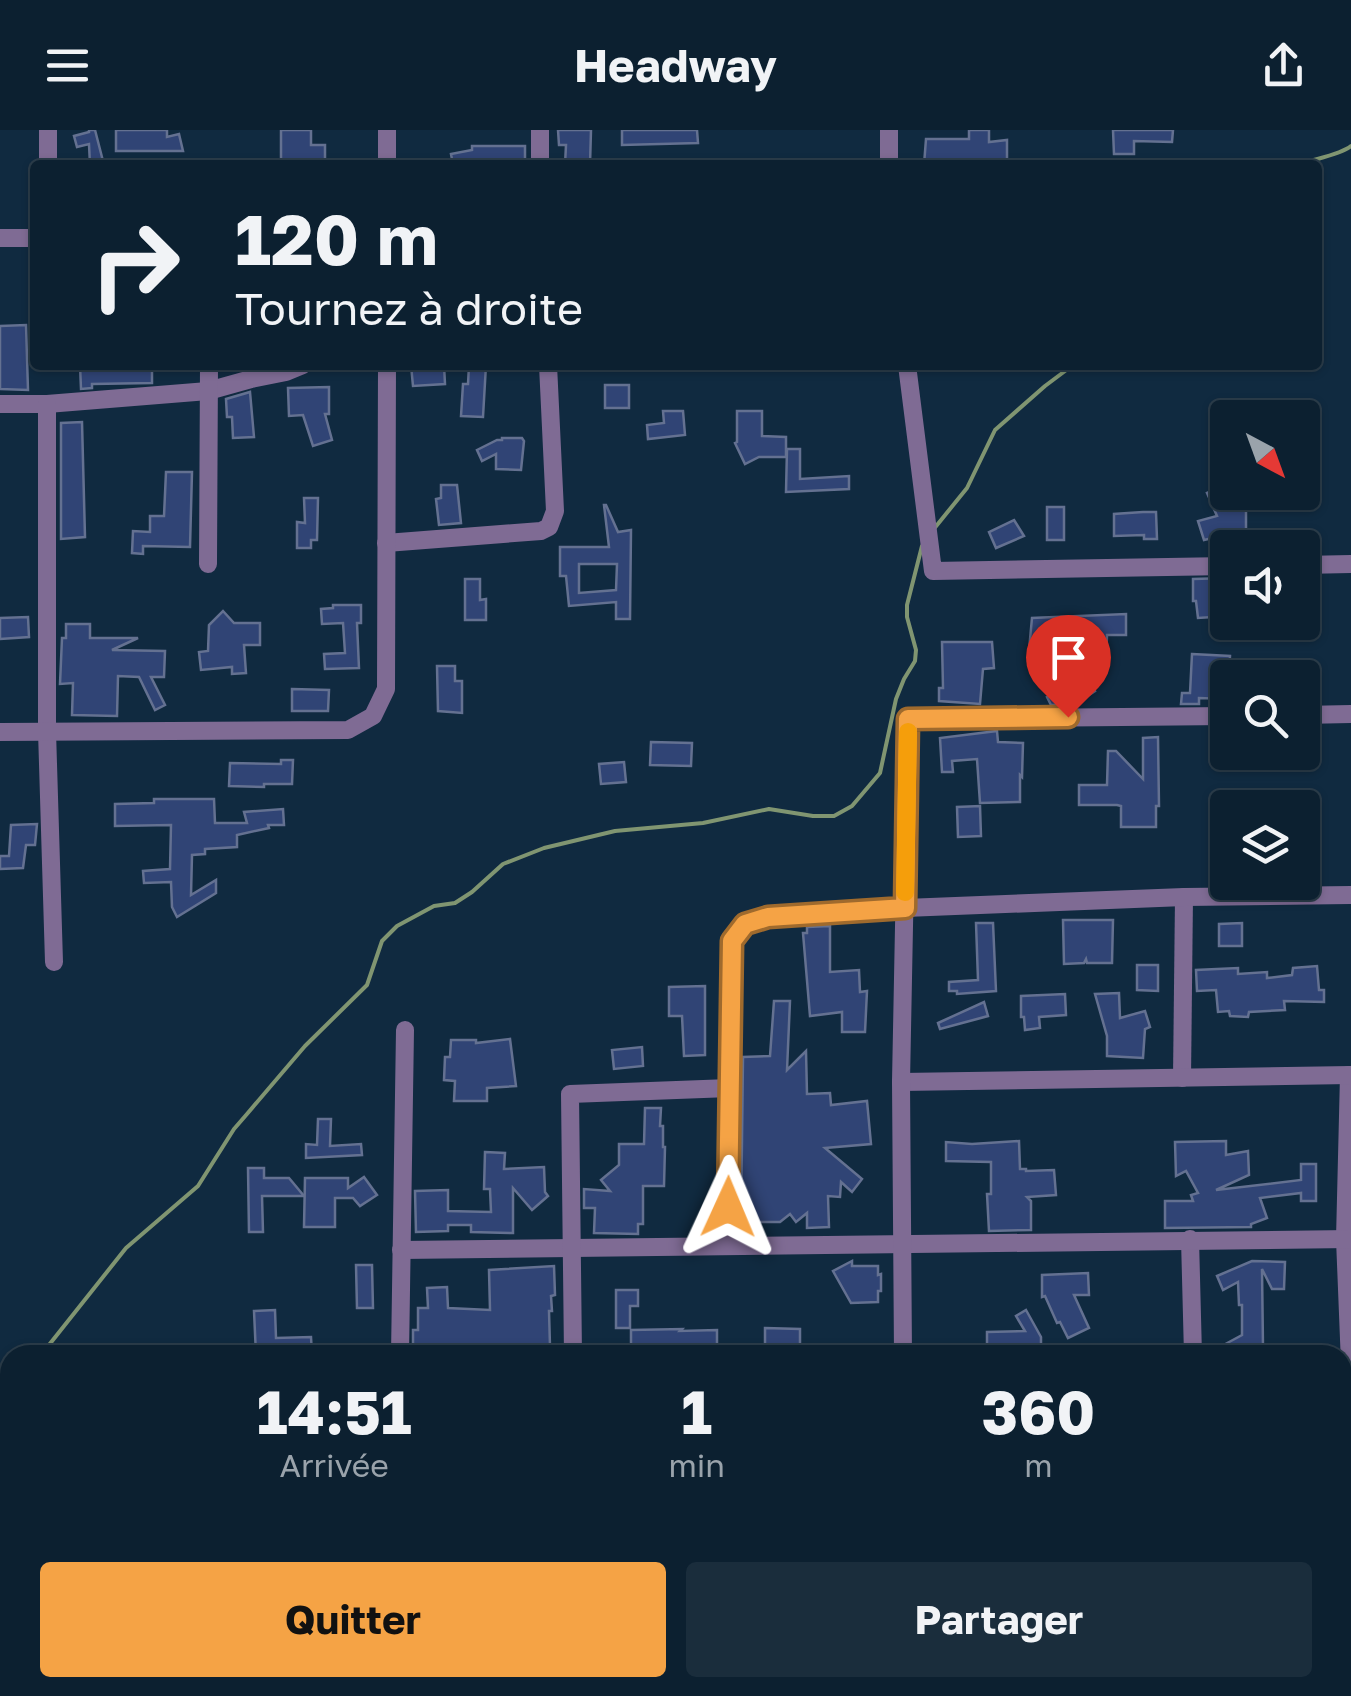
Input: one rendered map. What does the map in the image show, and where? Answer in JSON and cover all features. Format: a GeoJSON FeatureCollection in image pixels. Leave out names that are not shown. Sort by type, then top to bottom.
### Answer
{"type":"FeatureCollection","features":[{"type":"Feature","properties":{"kind":"street"},"geometry":{"type":"LineString","coordinates":[[48,130],[48,160]]}},
{"type":"Feature","properties":{"kind":"street"},"geometry":{"type":"LineString","coordinates":[[387,130],[387,160]]}},
{"type":"Feature","properties":{"kind":"street"},"geometry":{"type":"LineString","coordinates":[[540,130],[540,160]]}},
{"type":"Feature","properties":{"kind":"street"},"geometry":{"type":"LineString","coordinates":[[889,130],[889,160]]}},
{"type":"Feature","properties":{"kind":"street"},"geometry":{"type":"LineString","coordinates":[[0,238],[30,238]]}},
{"type":"Feature","properties":{"kind":"street"},"geometry":{"type":"LineString","coordinates":[[208,564],[209,370]]}},
{"type":"Feature","properties":{"kind":"street"},"geometry":{"type":"LineString","coordinates":[[0,404],[208,392],[291,370]]}},
{"type":"Feature","properties":{"kind":"street"},"geometry":{"type":"LineString","coordinates":[[0,732],[348,730],[373,716],[386,688],[388,370]]}},
{"type":"Feature","properties":{"kind":"street"},"geometry":{"type":"LineString","coordinates":[[386,543],[541,531],[549,527],[555,511],[548,370]]}},
{"type":"Feature","properties":{"kind":"street"},"geometry":{"type":"LineString","coordinates":[[908,370],[933,571],[1210,566]]}},
{"type":"Feature","properties":{"kind":"street"},"geometry":{"type":"LineString","coordinates":[[47,404],[48,731],[54,962]]}},
{"type":"Feature","properties":{"kind":"street"},"geometry":{"type":"LineString","coordinates":[[1320,564],[1351,564]]}},
{"type":"Feature","properties":{"kind":"street"},"geometry":{"type":"LineString","coordinates":[[1320,715],[1351,714]]}},
{"type":"Feature","properties":{"kind":"street"},"geometry":{"type":"LineString","coordinates":[[904,1345],[901,1082],[908,719],[1210,716]]}},
{"type":"Feature","properties":{"kind":"street"},"geometry":{"type":"LineString","coordinates":[[728,1246],[732,941],[745,924],[768,917],[905,908],[1351,895]]}},
{"type":"Feature","properties":{"kind":"street"},"geometry":{"type":"LineString","coordinates":[[1182,1078],[1184,897]]}},
{"type":"Feature","properties":{"kind":"street"},"geometry":{"type":"LineString","coordinates":[[400,1345],[405,1030]]}},
{"type":"Feature","properties":{"kind":"street"},"geometry":{"type":"LineString","coordinates":[[901,1082],[1350,1075],[1350,1345]]}},
{"type":"Feature","properties":{"kind":"street"},"geometry":{"type":"LineString","coordinates":[[573,1345],[570,1094],[730,1088]]}},
{"type":"Feature","properties":{"kind":"street"},"geometry":{"type":"LineString","coordinates":[[1190,1239],[1193,1345]]}},
{"type":"Feature","properties":{"kind":"street"},"geometry":{"type":"LineString","coordinates":[[400,1250],[1348,1239]]}},
{"type":"Feature","properties":{"kind":"building"},"geometry":{"type":"Polygon","coordinates":[[[95,130],[103,160],[90,160],[89,144],[77,147],[74,136],[95,130]]]}},
{"type":"Feature","properties":{"kind":"building"},"geometry":{"type":"Polygon","coordinates":[[[116,130],[167,130],[167,137],[179,134],[183,151],[116,151],[116,130]]]}},
{"type":"Feature","properties":{"kind":"building"},"geometry":{"type":"Polygon","coordinates":[[[281,130],[311,130],[311,145],[325,145],[325,160],[281,160],[281,130]]]}},
{"type":"Feature","properties":{"kind":"building"},"geometry":{"type":"Polygon","coordinates":[[[558,130],[591,130],[590,160],[565,160],[566,145],[559,145],[558,130]]]}},
{"type":"Feature","properties":{"kind":"building"},"geometry":{"type":"Polygon","coordinates":[[[622,130],[697,130],[698,143],[622,145],[622,130]]]}},
{"type":"Feature","properties":{"kind":"building"},"geometry":{"type":"Polygon","coordinates":[[[969,130],[989,130],[989,142],[1007,140],[1007,160],[924,160],[926,139],[969,139],[969,130]]]}},
{"type":"Feature","properties":{"kind":"building"},"geometry":{"type":"Polygon","coordinates":[[[1113,130],[1173,130],[1172,142],[1134,141],[1134,154],[1114,154],[1113,130]]]}},
{"type":"Feature","properties":{"kind":"building"},"geometry":{"type":"Polygon","coordinates":[[[472,146],[525,146],[525,160],[452,160],[451,154],[472,150],[472,146]]]}},
{"type":"Feature","properties":{"kind":"building"},"geometry":{"type":"Polygon","coordinates":[[[26,325],[28,390],[0,389],[0,326],[26,325]]]}},
{"type":"Feature","properties":{"kind":"building"},"geometry":{"type":"Polygon","coordinates":[[[80,370],[152,370],[152,383],[92,384],[92,388],[81,389],[80,370]]]}},
{"type":"Feature","properties":{"kind":"building"},"geometry":{"type":"Polygon","coordinates":[[[411,370],[444,370],[445,384],[413,386],[411,370]]]}},
{"type":"Feature","properties":{"kind":"building"},"geometry":{"type":"Polygon","coordinates":[[[469,370],[486,370],[483,417],[461,416],[463,384],[468,384],[469,370]]]}},
{"type":"Feature","properties":{"kind":"building"},"geometry":{"type":"Polygon","coordinates":[[[605,385],[629,385],[629,408],[605,408],[605,385]]]}},
{"type":"Feature","properties":{"kind":"building"},"geometry":{"type":"Polygon","coordinates":[[[329,387],[329,414],[325,414],[332,440],[313,446],[303,415],[289,416],[288,388],[329,387]]]}},
{"type":"Feature","properties":{"kind":"building"},"geometry":{"type":"Polygon","coordinates":[[[250,392],[254,437],[233,438],[226,399],[250,392]]]}},
{"type":"Feature","properties":{"kind":"building"},"geometry":{"type":"Polygon","coordinates":[[[663,411],[683,411],[685,435],[648,439],[647,425],[664,423],[663,411]]]}},
{"type":"Feature","properties":{"kind":"building"},"geometry":{"type":"Polygon","coordinates":[[[737,411],[762,411],[762,436],[786,437],[786,457],[759,457],[745,464],[735,443],[737,411]]]}},
{"type":"Feature","properties":{"kind":"building"},"geometry":{"type":"Polygon","coordinates":[[[82,422],[85,537],[61,539],[61,423],[82,422]]]}},
{"type":"Feature","properties":{"kind":"building"},"geometry":{"type":"Polygon","coordinates":[[[502,438],[524,441],[521,470],[496,469],[496,454],[482,461],[477,450],[502,438]]]}},
{"type":"Feature","properties":{"kind":"building"},"geometry":{"type":"Polygon","coordinates":[[[787,449],[800,449],[800,479],[849,476],[849,489],[786,492],[787,449]]]}},
{"type":"Feature","properties":{"kind":"building"},"geometry":{"type":"Polygon","coordinates":[[[166,472],[192,472],[190,547],[143,546],[143,554],[132,553],[133,531],[150,532],[150,516],[164,516],[166,472]]]}},
{"type":"Feature","properties":{"kind":"building"},"geometry":{"type":"Polygon","coordinates":[[[441,485],[457,485],[461,523],[439,525],[436,499],[441,498],[441,485]]]}},
{"type":"Feature","properties":{"kind":"building"},"geometry":{"type":"Polygon","coordinates":[[[304,498],[318,498],[317,540],[311,540],[311,548],[297,548],[297,522],[305,523],[304,498]]]}},
{"type":"Feature","properties":{"kind":"building"},"geometry":{"type":"Polygon","coordinates":[[[604,505],[618,532],[631,530],[630,619],[616,619],[616,602],[569,606],[566,576],[560,576],[560,547],[609,547],[604,505]],[[579,564],[579,593],[616,590],[617,564],[579,564]]]}},
{"type":"Feature","properties":{"kind":"building"},"geometry":{"type":"Polygon","coordinates":[[[1047,507],[1064,507],[1064,540],[1047,540],[1047,507]]]}},
{"type":"Feature","properties":{"kind":"building"},"geometry":{"type":"Polygon","coordinates":[[[1214,510],[1246,510],[1246,530],[1210,530],[1210,539],[1204,540],[1198,521],[1217,516],[1214,510]]]}},
{"type":"Feature","properties":{"kind":"building"},"geometry":{"type":"Polygon","coordinates":[[[1156,512],[1157,539],[1144,539],[1144,535],[1114,536],[1114,514],[1156,512]]]}},
{"type":"Feature","properties":{"kind":"building"},"geometry":{"type":"Polygon","coordinates":[[[1014,520],[1024,536],[996,548],[989,532],[1014,520]]]}},
{"type":"Feature","properties":{"kind":"building"},"geometry":{"type":"Polygon","coordinates":[[[465,579],[480,579],[480,600],[486,599],[486,620],[465,620],[465,579]]]}},
{"type":"Feature","properties":{"kind":"building"},"geometry":{"type":"Polygon","coordinates":[[[1193,579],[1210,579],[1210,617],[1198,618],[1193,579]]]}},
{"type":"Feature","properties":{"kind":"building"},"geometry":{"type":"Polygon","coordinates":[[[361,605],[361,623],[357,623],[359,668],[325,669],[324,654],[345,653],[343,623],[322,624],[321,609],[361,605]]]}},
{"type":"Feature","properties":{"kind":"building"},"geometry":{"type":"Polygon","coordinates":[[[223,611],[234,623],[260,623],[260,645],[244,645],[246,673],[232,674],[232,667],[201,670],[199,652],[208,651],[209,625],[223,611]]]}},
{"type":"Feature","properties":{"kind":"building"},"geometry":{"type":"Polygon","coordinates":[[[1126,614],[1126,635],[1107,635],[1106,663],[1028,661],[1032,618],[1126,614]]]}},
{"type":"Feature","properties":{"kind":"building"},"geometry":{"type":"Polygon","coordinates":[[[28,617],[29,637],[0,639],[0,618],[28,617]]]}},
{"type":"Feature","properties":{"kind":"building"},"geometry":{"type":"Polygon","coordinates":[[[66,624],[90,624],[90,638],[138,638],[112,650],[165,651],[164,677],[151,677],[165,705],[155,710],[139,677],[118,676],[117,716],[72,715],[73,683],[60,684],[66,624]]]}},
{"type":"Feature","properties":{"kind":"building"},"geometry":{"type":"Polygon","coordinates":[[[942,642],[992,642],[994,668],[983,669],[980,704],[939,701],[939,688],[943,688],[942,642]]]}},
{"type":"Feature","properties":{"kind":"building"},"geometry":{"type":"Polygon","coordinates":[[[1192,654],[1230,656],[1230,660],[1210,660],[1210,698],[1199,698],[1199,704],[1181,704],[1182,693],[1190,693],[1192,654]]]}},
{"type":"Feature","properties":{"kind":"building"},"geometry":{"type":"Polygon","coordinates":[[[437,666],[455,666],[455,681],[462,681],[462,713],[438,711],[437,666]]]}},
{"type":"Feature","properties":{"kind":"building"},"geometry":{"type":"Polygon","coordinates":[[[1087,677],[1095,691],[1080,701],[1077,696],[1062,705],[1051,705],[1047,697],[1087,677]]]}},
{"type":"Feature","properties":{"kind":"building"},"geometry":{"type":"Polygon","coordinates":[[[292,689],[329,690],[328,711],[292,711],[292,689]]]}},
{"type":"Feature","properties":{"kind":"building"},"geometry":{"type":"Polygon","coordinates":[[[997,731],[998,742],[1023,743],[1020,802],[980,803],[977,759],[952,761],[953,772],[942,772],[940,738],[997,731]]]}},
{"type":"Feature","properties":{"kind":"building"},"geometry":{"type":"Polygon","coordinates":[[[1158,737],[1156,827],[1121,827],[1121,806],[1079,805],[1079,785],[1107,785],[1108,751],[1116,751],[1143,779],[1143,738],[1158,737]]]}},
{"type":"Feature","properties":{"kind":"building"},"geometry":{"type":"Polygon","coordinates":[[[651,742],[692,743],[691,766],[650,765],[651,742]]]}},
{"type":"Feature","properties":{"kind":"building"},"geometry":{"type":"Polygon","coordinates":[[[281,760],[293,760],[292,784],[229,786],[230,763],[281,764],[281,760]]]}},
{"type":"Feature","properties":{"kind":"building"},"geometry":{"type":"Polygon","coordinates":[[[624,762],[626,782],[601,784],[599,764],[624,762]]]}},
{"type":"Feature","properties":{"kind":"building"},"geometry":{"type":"Polygon","coordinates":[[[154,799],[214,799],[215,823],[247,823],[244,812],[283,809],[284,825],[268,825],[269,828],[237,835],[237,847],[205,849],[205,854],[192,855],[191,895],[216,880],[216,893],[177,917],[172,907],[171,882],[144,883],[143,871],[170,869],[171,825],[115,826],[115,804],[154,803],[154,799]]]}},
{"type":"Feature","properties":{"kind":"building"},"geometry":{"type":"Polygon","coordinates":[[[980,806],[981,836],[958,837],[957,807],[980,806]]]}},
{"type":"Feature","properties":{"kind":"building"},"geometry":{"type":"Polygon","coordinates":[[[37,824],[35,845],[26,845],[23,868],[0,869],[0,856],[9,856],[11,825],[37,824]]]}},
{"type":"Feature","properties":{"kind":"building"},"geometry":{"type":"Polygon","coordinates":[[[1063,920],[1113,920],[1112,963],[1087,963],[1086,959],[1084,963],[1064,964],[1063,920]]]}},
{"type":"Feature","properties":{"kind":"building"},"geometry":{"type":"Polygon","coordinates":[[[976,923],[993,923],[996,991],[957,994],[949,991],[949,982],[978,980],[976,923]]]}},
{"type":"Feature","properties":{"kind":"building"},"geometry":{"type":"Polygon","coordinates":[[[1242,923],[1242,946],[1219,946],[1219,924],[1242,923]]]}},
{"type":"Feature","properties":{"kind":"building"},"geometry":{"type":"Polygon","coordinates":[[[830,926],[830,972],[859,970],[860,992],[867,991],[865,1032],[842,1032],[842,1012],[810,1016],[803,933],[807,933],[807,927],[830,926]]]}},
{"type":"Feature","properties":{"kind":"building"},"geometry":{"type":"Polygon","coordinates":[[[1137,965],[1158,965],[1158,991],[1137,990],[1137,965]]]}},
{"type":"Feature","properties":{"kind":"building"},"geometry":{"type":"Polygon","coordinates":[[[1317,966],[1324,1002],[1284,1001],[1285,1010],[1230,1016],[1229,1011],[1218,1012],[1216,990],[1197,991],[1196,970],[1238,968],[1238,974],[1267,972],[1267,978],[1292,975],[1293,968],[1317,966]]]}},
{"type":"Feature","properties":{"kind":"building"},"geometry":{"type":"Polygon","coordinates":[[[705,986],[705,1055],[684,1056],[682,1016],[669,1016],[669,987],[705,986]]]}},
{"type":"Feature","properties":{"kind":"building"},"geometry":{"type":"Polygon","coordinates":[[[1119,993],[1120,1018],[1145,1011],[1150,1027],[1145,1029],[1143,1058],[1107,1056],[1107,1036],[1095,994],[1119,993]]]}},
{"type":"Feature","properties":{"kind":"building"},"geometry":{"type":"Polygon","coordinates":[[[1065,994],[1066,1015],[1039,1017],[1040,1028],[1025,1030],[1021,996],[1065,994]]]}},
{"type":"Feature","properties":{"kind":"building"},"geometry":{"type":"Polygon","coordinates":[[[774,1001],[790,1001],[787,1070],[806,1051],[807,1094],[830,1093],[831,1105],[867,1101],[871,1144],[825,1148],[862,1179],[852,1192],[841,1182],[840,1197],[828,1196],[829,1227],[807,1228],[807,1213],[796,1222],[790,1214],[780,1222],[741,1222],[743,1057],[770,1056],[774,1001]]]}},
{"type":"Feature","properties":{"kind":"building"},"geometry":{"type":"Polygon","coordinates":[[[984,1002],[988,1016],[940,1029],[938,1023],[984,1002]]]}},
{"type":"Feature","properties":{"kind":"building"},"geometry":{"type":"Polygon","coordinates":[[[510,1039],[516,1086],[487,1088],[487,1101],[454,1101],[455,1081],[444,1080],[451,1040],[476,1043],[510,1039]]]}},
{"type":"Feature","properties":{"kind":"building"},"geometry":{"type":"Polygon","coordinates":[[[642,1047],[643,1066],[614,1069],[612,1050],[642,1047]]]}},
{"type":"Feature","properties":{"kind":"building"},"geometry":{"type":"Polygon","coordinates":[[[645,1108],[661,1108],[664,1186],[643,1186],[643,1224],[638,1224],[638,1234],[594,1233],[595,1208],[584,1208],[584,1189],[610,1191],[601,1180],[619,1165],[619,1144],[644,1144],[645,1108]]]}},
{"type":"Feature","properties":{"kind":"building"},"geometry":{"type":"Polygon","coordinates":[[[318,1119],[331,1119],[330,1146],[361,1144],[362,1155],[306,1158],[306,1144],[317,1145],[318,1119]]]}},
{"type":"Feature","properties":{"kind":"building"},"geometry":{"type":"Polygon","coordinates":[[[1019,1141],[1020,1169],[1054,1170],[1056,1195],[1027,1197],[1031,1201],[1031,1230],[989,1231],[987,1194],[991,1194],[991,1162],[946,1161],[946,1142],[1019,1141]]]}},
{"type":"Feature","properties":{"kind":"building"},"geometry":{"type":"Polygon","coordinates":[[[1226,1141],[1226,1155],[1248,1151],[1249,1175],[1216,1190],[1301,1180],[1301,1164],[1316,1164],[1316,1201],[1301,1201],[1301,1193],[1260,1198],[1267,1218],[1251,1227],[1165,1228],[1165,1201],[1193,1201],[1191,1195],[1198,1193],[1186,1171],[1176,1176],[1175,1142],[1226,1141]]]}},
{"type":"Feature","properties":{"kind":"building"},"geometry":{"type":"Polygon","coordinates":[[[485,1152],[505,1153],[504,1169],[544,1167],[548,1196],[532,1210],[513,1188],[513,1233],[471,1232],[471,1225],[448,1225],[448,1231],[416,1232],[415,1191],[448,1190],[448,1211],[491,1212],[490,1189],[484,1189],[485,1152]]]}},
{"type":"Feature","properties":{"kind":"building"},"geometry":{"type":"Polygon","coordinates":[[[248,1168],[264,1168],[264,1178],[289,1178],[304,1196],[262,1196],[263,1232],[249,1232],[248,1168]]]}},
{"type":"Feature","properties":{"kind":"building"},"geometry":{"type":"Polygon","coordinates":[[[364,1177],[377,1195],[360,1206],[353,1198],[335,1198],[335,1227],[304,1227],[305,1178],[348,1178],[348,1188],[364,1177]]]}},
{"type":"Feature","properties":{"kind":"building"},"geometry":{"type":"Polygon","coordinates":[[[852,1261],[852,1266],[878,1266],[878,1302],[851,1303],[833,1271],[852,1261]]]}},
{"type":"Feature","properties":{"kind":"building"},"geometry":{"type":"Polygon","coordinates":[[[1252,1261],[1285,1262],[1284,1289],[1272,1289],[1262,1269],[1263,1345],[1224,1345],[1242,1335],[1242,1305],[1238,1282],[1223,1290],[1217,1276],[1252,1261]]]}},
{"type":"Feature","properties":{"kind":"building"},"geometry":{"type":"Polygon","coordinates":[[[356,1265],[372,1265],[373,1308],[357,1308],[356,1265]]]}},
{"type":"Feature","properties":{"kind":"building"},"geometry":{"type":"Polygon","coordinates":[[[554,1266],[550,1345],[413,1345],[418,1308],[428,1308],[427,1288],[447,1287],[448,1308],[490,1310],[489,1270],[554,1266]]]}},
{"type":"Feature","properties":{"kind":"building"},"geometry":{"type":"Polygon","coordinates":[[[1088,1273],[1089,1295],[1074,1295],[1089,1328],[1068,1338],[1045,1296],[1042,1297],[1042,1275],[1088,1273]]]}},
{"type":"Feature","properties":{"kind":"building"},"geometry":{"type":"Polygon","coordinates":[[[616,1290],[638,1290],[638,1306],[630,1306],[630,1328],[616,1328],[616,1290]]]}},
{"type":"Feature","properties":{"kind":"building"},"geometry":{"type":"Polygon","coordinates":[[[275,1310],[276,1338],[311,1337],[311,1345],[256,1345],[254,1311],[275,1310]]]}},
{"type":"Feature","properties":{"kind":"building"},"geometry":{"type":"Polygon","coordinates":[[[1026,1310],[1041,1337],[1041,1345],[987,1345],[987,1332],[1025,1331],[1016,1316],[1026,1310]]]}},
{"type":"Feature","properties":{"kind":"building"},"geometry":{"type":"Polygon","coordinates":[[[765,1328],[800,1329],[800,1345],[765,1345],[765,1328]]]}},
{"type":"Feature","properties":{"kind":"building"},"geometry":{"type":"Polygon","coordinates":[[[631,1330],[717,1330],[717,1345],[631,1345],[631,1330]]]}},
{"type":"Feature","properties":{"kind":"waterway"},"geometry":{"type":"LineString","coordinates":[[1314,160],[1351,146]]}},
{"type":"Feature","properties":{"kind":"waterway"},"geometry":{"type":"LineString","coordinates":[[933,530],[967,488],[995,430],[1066,370]]}},
{"type":"Feature","properties":{"kind":"waterway"},"geometry":{"type":"LineString","coordinates":[[49,1345],[126,1248],[198,1186],[234,1129],[305,1046],[367,985],[382,941],[397,926],[434,906],[455,903],[503,864],[544,848],[615,831],[703,823],[769,809],[834,816],[852,806],[880,773],[896,699],[915,661],[907,605],[922,546]]}},
{"type":"Feature","properties":{"kind":"slow traffic"},"geometry":{"type":"LineString","coordinates":[[905,892],[908,732]]}},
{"type":"Feature","properties":{"kind":"route"},"geometry":{"type":"LineString","coordinates":[[728,1207],[732,941],[745,924],[768,917],[905,908],[908,719],[1068,717]]}}]}
